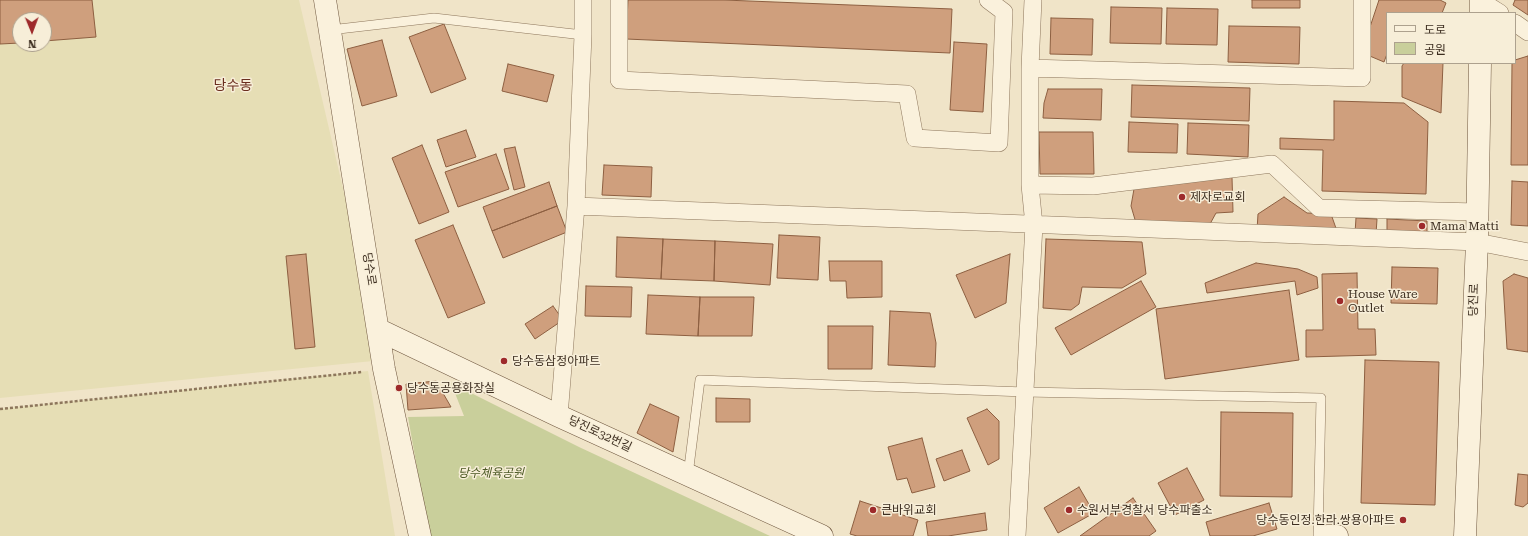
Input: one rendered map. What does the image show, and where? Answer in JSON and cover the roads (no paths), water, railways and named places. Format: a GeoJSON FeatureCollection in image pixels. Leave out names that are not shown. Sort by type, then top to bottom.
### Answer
{"type":"FeatureCollection","features":[{"type":"Feature","properties":{"kind":"street","name":"당수로"},"geometry":{"type":"LineString","coordinates":[[325,0],[379,330],[384,369],[420,536]]}},
{"type":"Feature","properties":{"kind":"street"},"geometry":{"type":"LineString","coordinates":[[559,416],[576,206],[584,35],[583,0]]}},
{"type":"Feature","properties":{"kind":"street"},"geometry":{"type":"LineString","coordinates":[[619,0],[619,80],[908,94],[915,138],[999,143],[1004,12],[988,0]]}},
{"type":"Feature","properties":{"kind":"street"},"geometry":{"type":"LineString","coordinates":[[1017,536],[1034,225],[1030,185],[1030,68],[1033,0]]}},
{"type":"Feature","properties":{"kind":"street"},"geometry":{"type":"LineString","coordinates":[[1030,68],[1362,78],[1362,0]]}},
{"type":"Feature","properties":{"kind":"street"},"geometry":{"type":"LineString","coordinates":[[1481,3],[1498,12]]}},
{"type":"Feature","properties":{"kind":"street"},"geometry":{"type":"LineString","coordinates":[[1516,24],[1528,32]]}},
{"type":"Feature","properties":{"kind":"street","name":"당진로"},"geometry":{"type":"LineString","coordinates":[[1465,536],[1477,242],[1480,64]]}},
{"type":"Feature","properties":{"kind":"street"},"geometry":{"type":"LineString","coordinates":[[1030,185],[1093,186],[1272,164],[1319,208],[1477,212]]}},
{"type":"Feature","properties":{"kind":"street"},"geometry":{"type":"LineString","coordinates":[[576,206],[1477,242],[1528,252]]}},
{"type":"Feature","properties":{"kind":"street","name":"당진로32번길"},"geometry":{"type":"LineString","coordinates":[[379,330],[559,416],[822,536]]}},
{"type":"Feature","properties":{"kind":"street"},"geometry":{"type":"LineString","coordinates":[[1327,536],[1337,536]]}},
{"type":"Feature","properties":{"kind":"lane"},"geometry":{"type":"LineString","coordinates":[[330,30],[434,18],[584,35]]}},
{"type":"Feature","properties":{"kind":"lane"},"geometry":{"type":"LineString","coordinates":[[688,474],[700,380],[1025,392],[1321,398],[1318,536]]}},
{"type":"Feature","properties":{"kind":"place","name":"제자로교회"},"geometry":{"type":"Point","coordinates":[1182,197]}},
{"type":"Feature","properties":{"kind":"place","name":"Mama Matti"},"geometry":{"type":"Point","coordinates":[1422,226]}},
{"type":"Feature","properties":{"kind":"place","name":"House Ware Outlet"},"geometry":{"type":"Point","coordinates":[1340,301]}},
{"type":"Feature","properties":{"kind":"place","name":"당수동삼정아파트"},"geometry":{"type":"Point","coordinates":[504,361]}},
{"type":"Feature","properties":{"kind":"place","name":"당수동공용화장실"},"geometry":{"type":"Point","coordinates":[399,388]}},
{"type":"Feature","properties":{"kind":"place","name":"큰바위교회"},"geometry":{"type":"Point","coordinates":[873,510]}},
{"type":"Feature","properties":{"kind":"place","name":"수원서부경찰서 당수파출소"},"geometry":{"type":"Point","coordinates":[1069,510]}},
{"type":"Feature","properties":{"kind":"place","name":"당수동인정.한라.쌍용아파트"},"geometry":{"type":"Point","coordinates":[1403,520]}},
{"type":"Feature","properties":{"kind":"district","name":"당수동"},"geometry":{"type":"Point","coordinates":[233,86]}},
{"type":"Feature","properties":{"kind":"park label","name":"당수체육공원"},"geometry":{"type":"Point","coordinates":[491,473]}}]}
